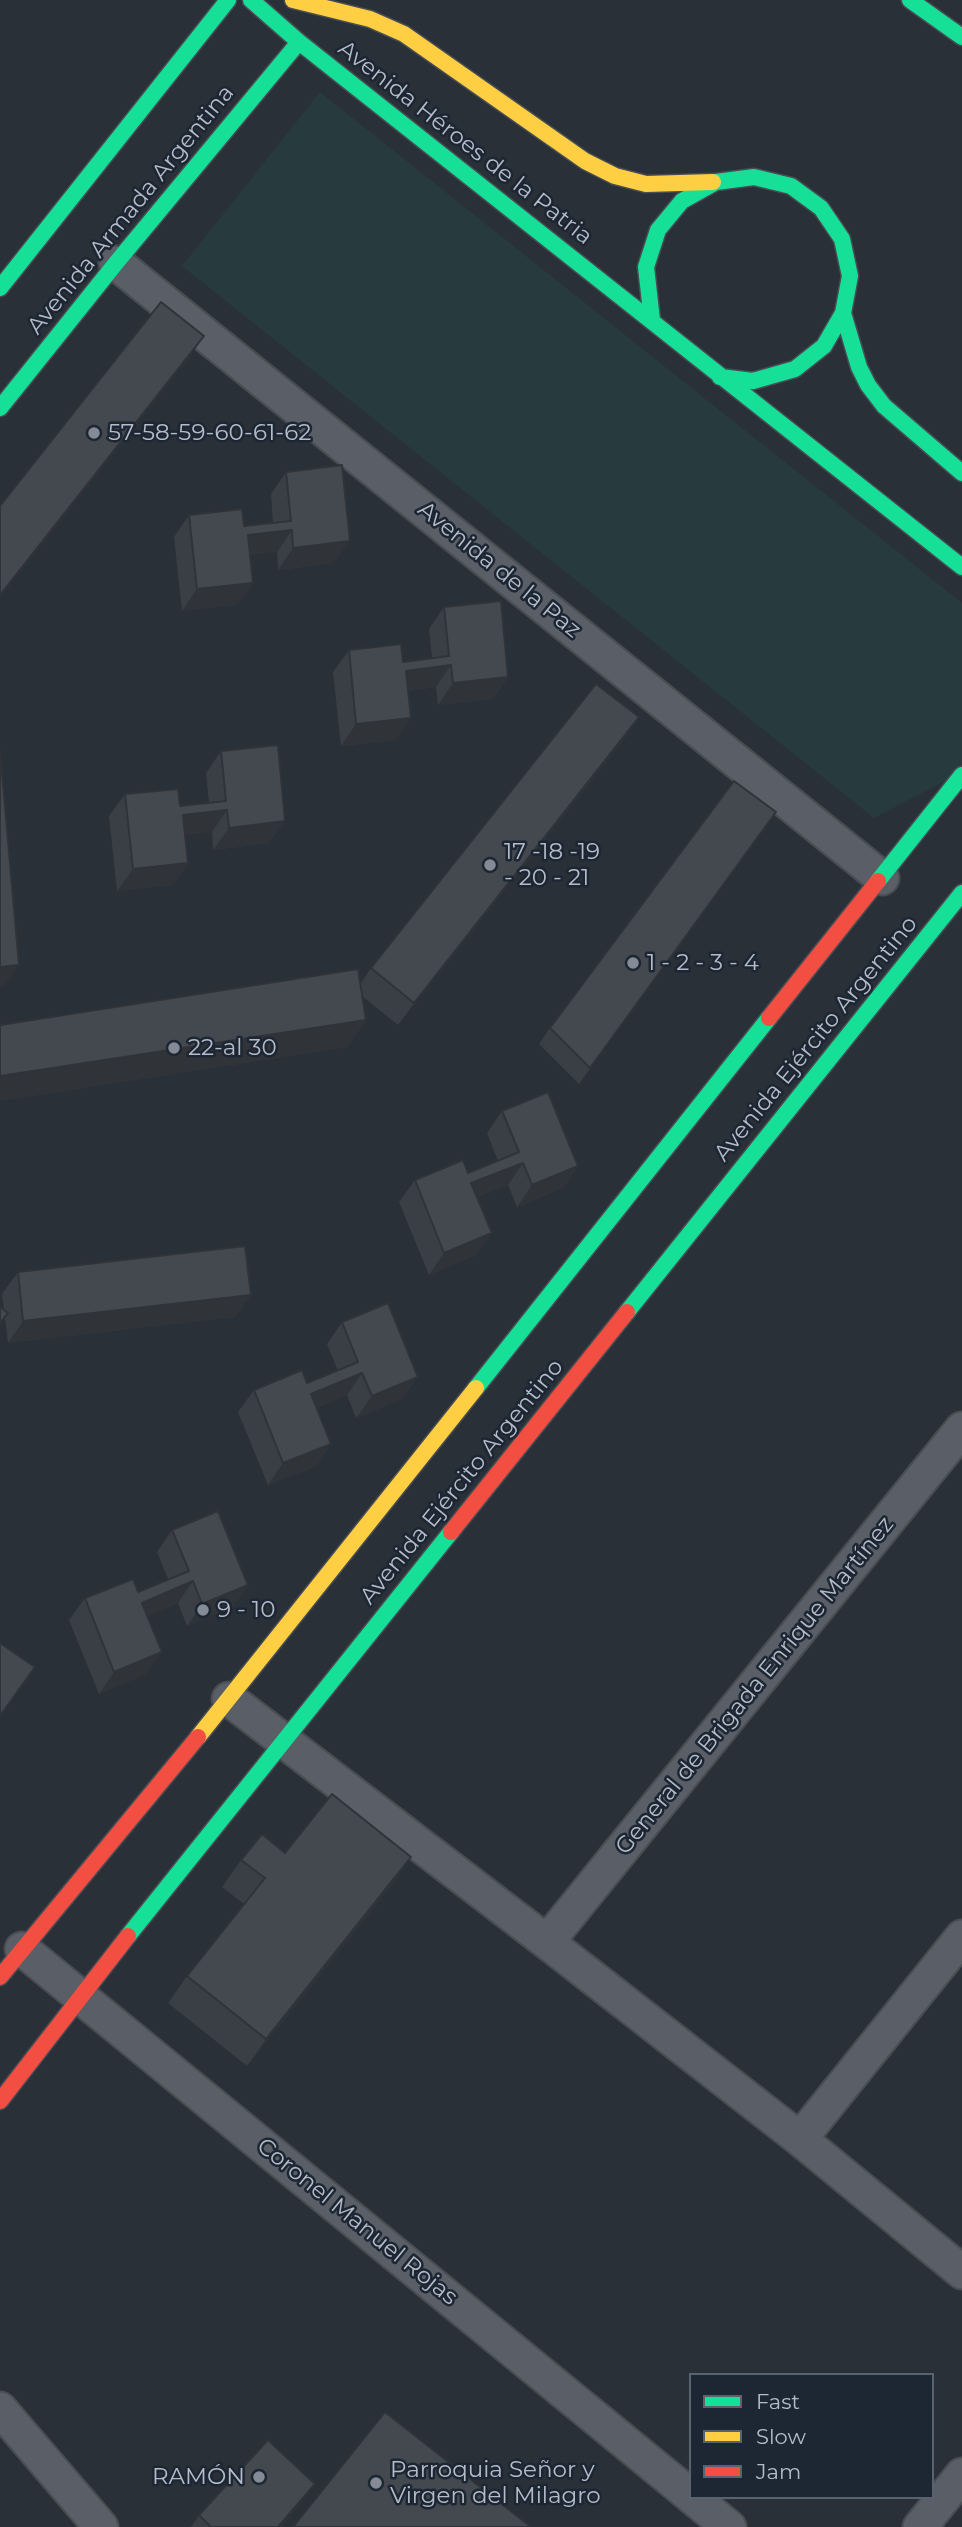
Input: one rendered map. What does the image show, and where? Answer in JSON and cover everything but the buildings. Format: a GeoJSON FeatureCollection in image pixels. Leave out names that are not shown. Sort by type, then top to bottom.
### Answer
{"type":"FeatureCollection","features":[{"type":"Feature","properties":{"kind":"street"},"geometry":{"type":"LineString","coordinates":[[0,288],[229,0]]}},
{"type":"Feature","properties":{"kind":"street","name":"Avenida Héroes de la Patria"},"geometry":{"type":"LineString","coordinates":[[251,0],[720,377],[962,567]]}},
{"type":"Feature","properties":{"kind":"street"},"geometry":{"type":"LineString","coordinates":[[293,0],[370,19],[404,34],[585,161],[615,176],[646,184],[716,182],[754,177],[791,187],[821,208],[842,240],[850,276],[843,313],[824,346],[795,369],[753,382],[720,377]]}},
{"type":"Feature","properties":{"kind":"street"},"geometry":{"type":"LineString","coordinates":[[910,0],[962,37]]}},
{"type":"Feature","properties":{"kind":"street","name":"Avenida Armada Argentina"},"geometry":{"type":"LineString","coordinates":[[0,408],[299,41]]}},
{"type":"Feature","properties":{"kind":"street"},"geometry":{"type":"LineString","coordinates":[[652,320],[646,267],[657,230],[682,201],[716,182]]}},
{"type":"Feature","properties":{"kind":"street","name":"Avenida de la Paz"},"geometry":{"type":"LineString","coordinates":[[116,263],[882,878]]}},
{"type":"Feature","properties":{"kind":"street"},"geometry":{"type":"LineString","coordinates":[[843,313],[859,367],[868,386],[884,406],[962,473]]}},
{"type":"Feature","properties":{"kind":"street","name":"Avenida Ejército Argentino"},"geometry":{"type":"LineString","coordinates":[[0,1977],[229,1699],[962,775]]}},
{"type":"Feature","properties":{"kind":"street","name":"Avenida Ejército Argentino"},"geometry":{"type":"LineString","coordinates":[[0,2101],[81,1995],[962,893]]}},
{"type":"Feature","properties":{"kind":"street","name":"General de Brigada Enrique Martínez"},"geometry":{"type":"LineString","coordinates":[[547,1942],[962,1429]]}},
{"type":"Feature","properties":{"kind":"street"},"geometry":{"type":"LineString","coordinates":[[229,1699],[800,2139],[962,2272]]}},
{"type":"Feature","properties":{"kind":"street"},"geometry":{"type":"LineString","coordinates":[[800,2139],[962,1937]]}},
{"type":"Feature","properties":{"kind":"street","name":"Coronel Manuel Rojas"},"geometry":{"type":"LineString","coordinates":[[22,1949],[689,2495]]}},
{"type":"Feature","properties":{"kind":"street"},"geometry":{"type":"LineString","coordinates":[[0,2409],[89,2523]]}},
{"type":"Feature","properties":{"kind":"street"},"geometry":{"type":"LineString","coordinates":[[920,2527],[962,2475]]}},
{"type":"Feature","properties":{"kind":"street","name":"Coronel Manuel Rojas"},"geometry":{"type":"LineString","coordinates":[[694,2499],[729,2527]]}},
{"type":"Feature","properties":{"kind":"green space"},"geometry":{"type":"Polygon","coordinates":[[[320,92],[962,603],[962,772],[874,818],[182,266],[320,92]]]}},
{"type":"Feature","properties":{"kind":"traffic: fast"},"geometry":{"type":"LineString","coordinates":[[0,288],[228,0]]}},
{"type":"Feature","properties":{"kind":"traffic: fast"},"geometry":{"type":"LineString","coordinates":[[251,0],[299,42],[962,567]]}},
{"type":"Feature","properties":{"kind":"traffic: fast"},"geometry":{"type":"LineString","coordinates":[[910,0],[962,37]]}},
{"type":"Feature","properties":{"kind":"traffic: fast"},"geometry":{"type":"LineString","coordinates":[[0,408],[299,42]]}},
{"type":"Feature","properties":{"kind":"traffic: fast"},"geometry":{"type":"LineString","coordinates":[[652,320],[646,267],[658,230],[682,201],[716,182],[754,177],[791,186],[821,208],[842,239],[850,276],[843,313],[824,346],[795,369],[753,381],[720,377]]}},
{"type":"Feature","properties":{"kind":"traffic: fast"},"geometry":{"type":"LineString","coordinates":[[843,313],[859,367],[868,385],[884,406],[962,473]]}},
{"type":"Feature","properties":{"kind":"traffic: fast"},"geometry":{"type":"LineString","coordinates":[[878,881],[962,775]]}},
{"type":"Feature","properties":{"kind":"traffic: fast"},"geometry":{"type":"LineString","coordinates":[[627,1312],[962,893]]}},
{"type":"Feature","properties":{"kind":"traffic: fast"},"geometry":{"type":"LineString","coordinates":[[476,1388],[769,1018]]}},
{"type":"Feature","properties":{"kind":"traffic: fast"},"geometry":{"type":"LineString","coordinates":[[128,1936],[451,1532]]}},
{"type":"Feature","properties":{"kind":"traffic: slow"},"geometry":{"type":"LineString","coordinates":[[293,0],[370,19],[404,34],[585,161],[615,176],[646,184],[713,182]]}},
{"type":"Feature","properties":{"kind":"traffic: slow"},"geometry":{"type":"LineString","coordinates":[[198,1737],[476,1388]]}},
{"type":"Feature","properties":{"kind":"traffic: jam"},"geometry":{"type":"LineString","coordinates":[[769,1018],[878,881]]}},
{"type":"Feature","properties":{"kind":"traffic: jam"},"geometry":{"type":"LineString","coordinates":[[451,1532],[627,1312]]}},
{"type":"Feature","properties":{"kind":"traffic: jam"},"geometry":{"type":"LineString","coordinates":[[0,1977],[198,1737]]}},
{"type":"Feature","properties":{"kind":"traffic: jam"},"geometry":{"type":"LineString","coordinates":[[0,2101],[128,1936]]}},
{"type":"Feature","properties":{"kind":"place","name":"57-58-59-60-61-62"},"geometry":{"type":"Point","coordinates":[94,433]}},
{"type":"Feature","properties":{"kind":"place","name":"17 -18 -19 - 20 - 21"},"geometry":{"type":"Point","coordinates":[490,865]}},
{"type":"Feature","properties":{"kind":"place","name":"1 - 2 - 3 - 4"},"geometry":{"type":"Point","coordinates":[633,963]}},
{"type":"Feature","properties":{"kind":"place","name":"22-al 30"},"geometry":{"type":"Point","coordinates":[174,1048]}},
{"type":"Feature","properties":{"kind":"place","name":"9 - 10"},"geometry":{"type":"Point","coordinates":[203,1610]}},
{"type":"Feature","properties":{"kind":"place","name":"RAMÓN"},"geometry":{"type":"Point","coordinates":[259,2477]}},
{"type":"Feature","properties":{"kind":"place","name":"Parroquia Señor y Virgen del Milagro"},"geometry":{"type":"Point","coordinates":[376,2483]}}]}
